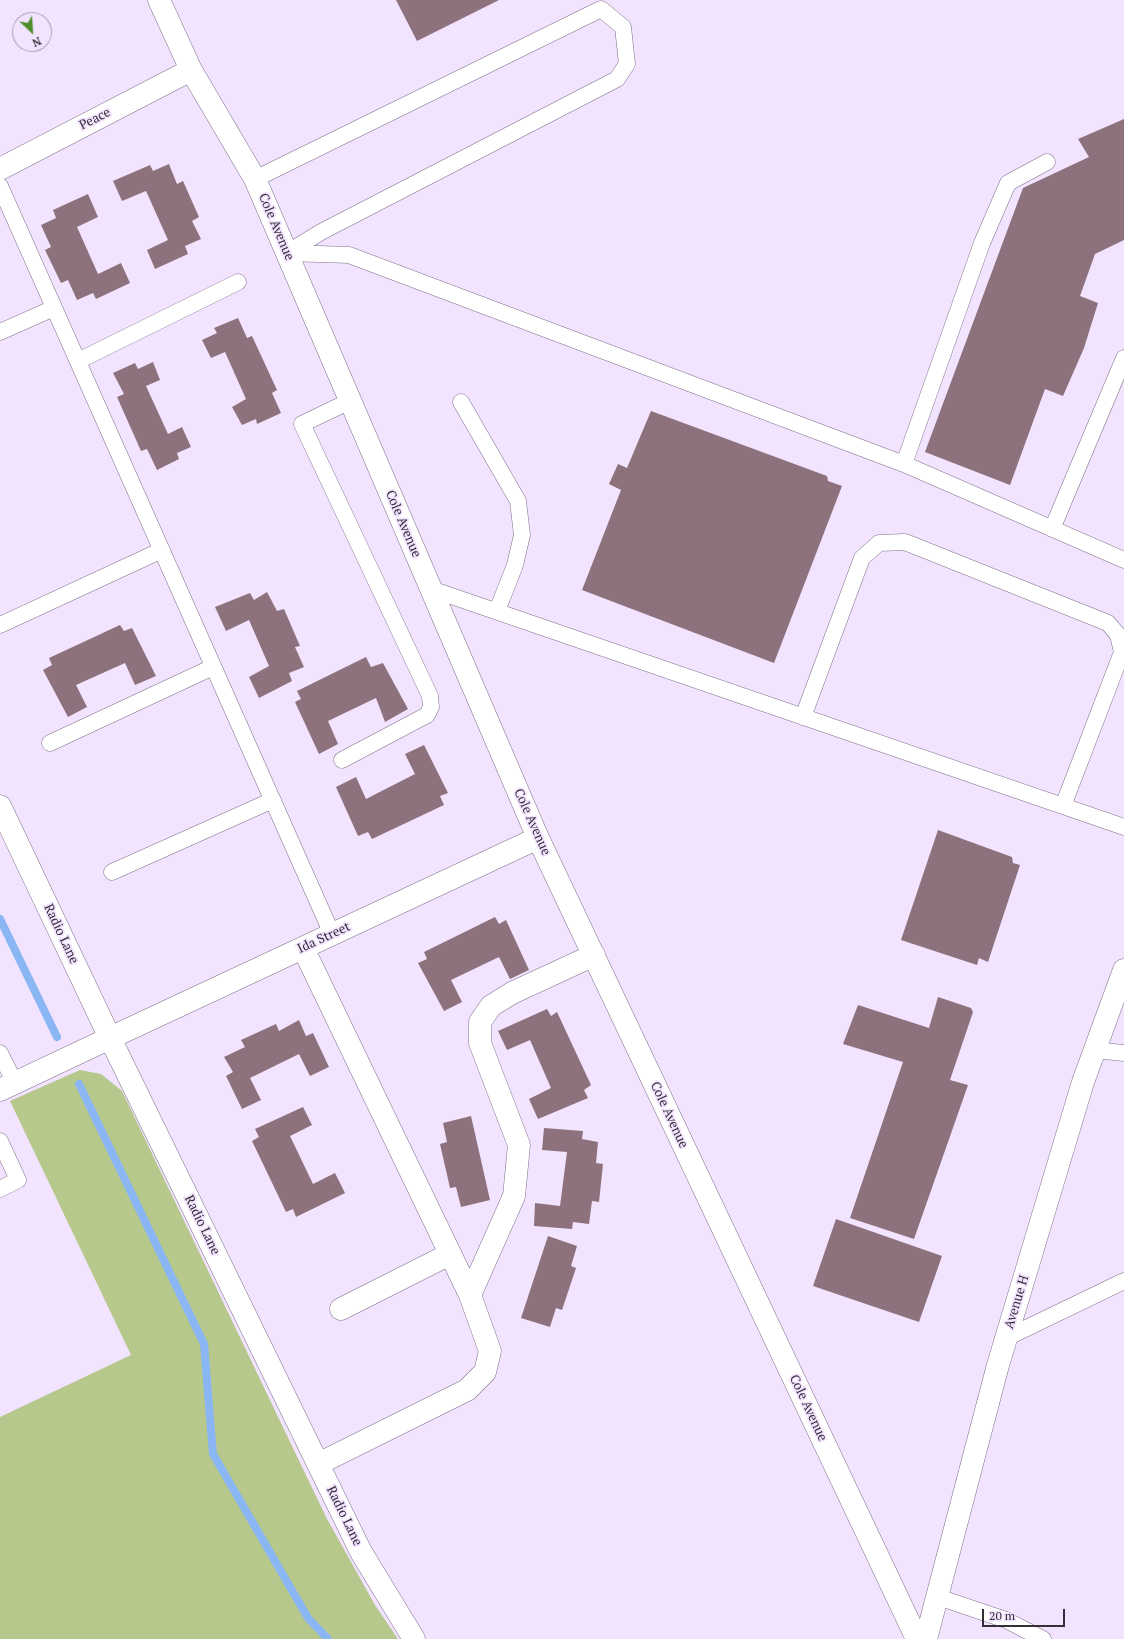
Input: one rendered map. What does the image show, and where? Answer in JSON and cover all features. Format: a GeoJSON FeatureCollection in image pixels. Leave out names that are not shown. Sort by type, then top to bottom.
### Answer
{"type":"FeatureCollection","features":[{"type":"Feature","properties":{"kind":"street","name":"Cole Avenue"},"geometry":{"type":"LineString","coordinates":[[159,0],[191,70],[255,179],[538,838],[917,1639]]}},
{"type":"Feature","properties":{"kind":"street","name":"Peace"},"geometry":{"type":"LineString","coordinates":[[0,169],[191,70]]}},
{"type":"Feature","properties":{"kind":"street","name":"Radio Lane"},"geometry":{"type":"LineString","coordinates":[[0,806],[110,1038],[361,1552],[414,1639]]}},
{"type":"Feature","properties":{"kind":"street","name":"Ida Street"},"geometry":{"type":"LineString","coordinates":[[7,1086],[538,838]]}},
{"type":"Feature","properties":{"kind":"street"},"geometry":{"type":"LineString","coordinates":[[303,948],[470,1295],[490,1351],[485,1372],[467,1390],[318,1464]]}},
{"type":"Feature","properties":{"kind":"street"},"geometry":{"type":"LineString","coordinates":[[470,1295],[514,1196],[518,1145],[480,1043],[480,1022],[492,1006],[512,993],[594,956]]}},
{"type":"Feature","properties":{"kind":"street","name":"Avenue H"},"geometry":{"type":"LineString","coordinates":[[926,1639],[1006,1338],[1084,1082],[1124,970]]}},
{"type":"Feature","properties":{"kind":"street"},"geometry":{"type":"LineString","coordinates":[[341,1309],[450,1254]]}},
{"type":"Feature","properties":{"kind":"lane"},"geometry":{"type":"LineString","coordinates":[[255,179],[601,9],[623,27],[627,64],[617,79],[328,229],[287,253]]}},
{"type":"Feature","properties":{"kind":"lane"},"geometry":{"type":"LineString","coordinates":[[904,464],[982,243],[1008,183],[1047,162]]}},
{"type":"Feature","properties":{"kind":"lane"},"geometry":{"type":"LineString","coordinates":[[0,186],[332,934]]}},
{"type":"Feature","properties":{"kind":"lane"},"geometry":{"type":"LineString","coordinates":[[287,253],[349,255],[904,464],[1124,560]]}},
{"type":"Feature","properties":{"kind":"lane"},"geometry":{"type":"LineString","coordinates":[[78,361],[238,282]]}},
{"type":"Feature","properties":{"kind":"lane"},"geometry":{"type":"LineString","coordinates":[[0,332],[54,308]]}},
{"type":"Feature","properties":{"kind":"lane"},"geometry":{"type":"LineString","coordinates":[[1052,528],[1124,358]]}},
{"type":"Feature","properties":{"kind":"lane"},"geometry":{"type":"LineString","coordinates":[[342,760],[427,715],[432,707],[430,696],[302,424],[350,401]]}},
{"type":"Feature","properties":{"kind":"lane"},"geometry":{"type":"LineString","coordinates":[[460,402],[518,501],[522,534],[514,565],[497,611]]}},
{"type":"Feature","properties":{"kind":"lane"},"geometry":{"type":"LineString","coordinates":[[803,716],[862,558],[879,543],[905,542],[1108,623],[1118,635],[1122,652],[1063,806]]}},
{"type":"Feature","properties":{"kind":"lane"},"geometry":{"type":"LineString","coordinates":[[0,625],[162,550]]}},
{"type":"Feature","properties":{"kind":"lane"},"geometry":{"type":"LineString","coordinates":[[431,589],[1124,827]]}},
{"type":"Feature","properties":{"kind":"lane"},"geometry":{"type":"LineString","coordinates":[[50,743],[213,667]]}},
{"type":"Feature","properties":{"kind":"lane"},"geometry":{"type":"LineString","coordinates":[[112,872],[273,800]]}},
{"type":"Feature","properties":{"kind":"lane"},"geometry":{"type":"LineString","coordinates":[[1095,1050],[1124,1053]]}},
{"type":"Feature","properties":{"kind":"lane"},"geometry":{"type":"LineString","coordinates":[[0,1053],[7,1086]]}},
{"type":"Feature","properties":{"kind":"lane"},"geometry":{"type":"LineString","coordinates":[[0,1141],[18,1180],[0,1189]]}},
{"type":"Feature","properties":{"kind":"lane"},"geometry":{"type":"LineString","coordinates":[[1006,1338],[1124,1281]]}},
{"type":"Feature","properties":{"kind":"lane"},"geometry":{"type":"LineString","coordinates":[[938,1596],[1006,1620],[1043,1639]]}},
{"type":"Feature","properties":{"kind":"green space"},"geometry":{"type":"Polygon","coordinates":[[[80,1070],[101,1074],[122,1091],[326,1517],[375,1605],[398,1639],[0,1639],[0,1417],[131,1355],[10,1101],[80,1070]]]}},
{"type":"Feature","properties":{"kind":"building"},"geometry":{"type":"Polygon","coordinates":[[[396,0],[499,0],[417,41],[396,0]]]}},
{"type":"Feature","properties":{"kind":"building"},"geometry":{"type":"Polygon","coordinates":[[[1124,119],[1124,240],[1095,254],[1080,296],[1098,303],[1084,348],[1063,396],[1045,389],[1010,485],[925,452],[1023,188],[1089,157],[1078,139],[1124,119]]]}},
{"type":"Feature","properties":{"kind":"building"},"geometry":{"type":"Polygon","coordinates":[[[169,164],[177,184],[183,181],[199,217],[192,221],[201,239],[185,246],[188,254],[155,269],[147,250],[168,240],[146,191],[122,201],[113,181],[150,165],[153,171],[169,164]]]}},
{"type":"Feature","properties":{"kind":"building"},"geometry":{"type":"Polygon","coordinates":[[[88,194],[98,217],[77,227],[98,274],[121,263],[130,283],[96,299],[93,293],[77,300],[68,280],[61,283],[45,250],[51,247],[41,225],[56,218],[53,210],[88,194]]]}},
{"type":"Feature","properties":{"kind":"building"},"geometry":{"type":"Polygon","coordinates":[[[238,318],[247,338],[252,336],[277,390],[272,393],[281,413],[257,424],[256,419],[242,425],[232,407],[246,399],[225,352],[211,358],[202,340],[217,333],[214,328],[238,318]]]}},
{"type":"Feature","properties":{"kind":"building"},"geometry":{"type":"Polygon","coordinates":[[[153,362],[160,380],[146,386],[168,434],[182,427],[191,447],[177,453],[179,459],[157,470],[147,449],[141,451],[117,397],[124,394],[113,373],[135,363],[138,369],[153,362]]]}},
{"type":"Feature","properties":{"kind":"building"},"geometry":{"type":"Polygon","coordinates":[[[651,411],[827,476],[828,481],[842,486],[774,663],[582,590],[621,490],[609,484],[618,464],[627,468],[651,411]]]}},
{"type":"Feature","properties":{"kind":"building"},"geometry":{"type":"Polygon","coordinates":[[[267,592],[277,611],[284,609],[300,646],[295,647],[304,667],[289,673],[292,681],[259,698],[249,677],[269,666],[249,620],[226,631],[215,607],[250,593],[254,600],[267,592]]]}},
{"type":"Feature","properties":{"kind":"building"},"geometry":{"type":"Polygon","coordinates":[[[120,625],[124,631],[132,628],[156,676],[135,685],[125,663],[76,685],[87,707],[68,717],[43,670],[52,665],[49,658],[120,625]]]}},
{"type":"Feature","properties":{"kind":"building"},"geometry":{"type":"Polygon","coordinates":[[[366,657],[371,667],[383,663],[408,709],[385,722],[376,698],[328,721],[338,744],[319,754],[295,702],[301,699],[297,691],[366,657]]]}},
{"type":"Feature","properties":{"kind":"building"},"geometry":{"type":"Polygon","coordinates":[[[424,745],[448,793],[440,796],[444,805],[372,839],[368,832],[358,836],[336,787],[356,777],[366,799],[415,774],[405,754],[424,745]]]}},
{"type":"Feature","properties":{"kind":"building"},"geometry":{"type":"Polygon","coordinates":[[[938,830],[1012,857],[1013,863],[1020,865],[988,962],[979,958],[977,965],[901,940],[938,830]]]}},
{"type":"Feature","properties":{"kind":"building"},"geometry":{"type":"Polygon","coordinates":[[[495,917],[499,924],[506,920],[529,970],[510,979],[499,957],[451,980],[462,1002],[444,1011],[418,963],[427,959],[424,952],[495,917]]]}},
{"type":"Feature","properties":{"kind":"building"},"geometry":{"type":"Polygon","coordinates":[[[938,997],[971,1008],[973,1012],[950,1080],[968,1085],[914,1239],[850,1218],[903,1062],[843,1044],[858,1005],[929,1028],[938,997]]]}},
{"type":"Feature","properties":{"kind":"building"},"geometry":{"type":"Polygon","coordinates":[[[547,1009],[551,1016],[557,1012],[591,1085],[584,1090],[588,1098],[538,1119],[529,1099],[551,1088],[530,1040],[507,1050],[498,1031],[547,1009]]]}},
{"type":"Feature","properties":{"kind":"building"},"geometry":{"type":"Polygon","coordinates":[[[299,1020],[306,1036],[313,1033],[329,1067],[310,1076],[299,1054],[250,1078],[261,1100],[242,1109],[226,1076],[233,1072],[224,1057],[245,1047],[241,1040],[276,1024],[279,1031],[299,1020]]]}},
{"type":"Feature","properties":{"kind":"building"},"geometry":{"type":"Polygon","coordinates":[[[303,1107],[312,1125],[290,1136],[313,1184],[335,1173],[345,1193],[296,1217],[293,1209],[286,1212],[252,1141],[259,1137],[255,1129],[303,1107]]]}},
{"type":"Feature","properties":{"kind":"building"},"geometry":{"type":"Polygon","coordinates":[[[471,1116],[490,1200],[461,1207],[456,1187],[450,1188],[440,1144],[447,1142],[443,1123],[471,1116]]]}},
{"type":"Feature","properties":{"kind":"building"},"geometry":{"type":"Polygon","coordinates":[[[544,1128],[583,1131],[582,1139],[598,1142],[596,1163],[603,1164],[599,1202],[592,1201],[589,1224],[573,1222],[572,1229],[534,1226],[535,1203],[560,1206],[567,1152],[542,1150],[544,1128]]]}},
{"type":"Feature","properties":{"kind":"building"},"geometry":{"type":"Polygon","coordinates":[[[836,1219],[942,1256],[919,1322],[813,1286],[836,1219]]]}},
{"type":"Feature","properties":{"kind":"building"},"geometry":{"type":"Polygon","coordinates":[[[548,1236],[577,1246],[571,1266],[576,1268],[562,1310],[556,1308],[550,1327],[521,1318],[548,1236]]]}},
{"type":"Feature","properties":{"kind":"waterway"},"geometry":{"type":"LineString","coordinates":[[0,919],[57,1037]]}},
{"type":"Feature","properties":{"kind":"waterway"},"geometry":{"type":"LineString","coordinates":[[79,1084],[204,1344],[213,1454],[308,1618],[328,1639]]}}]}
